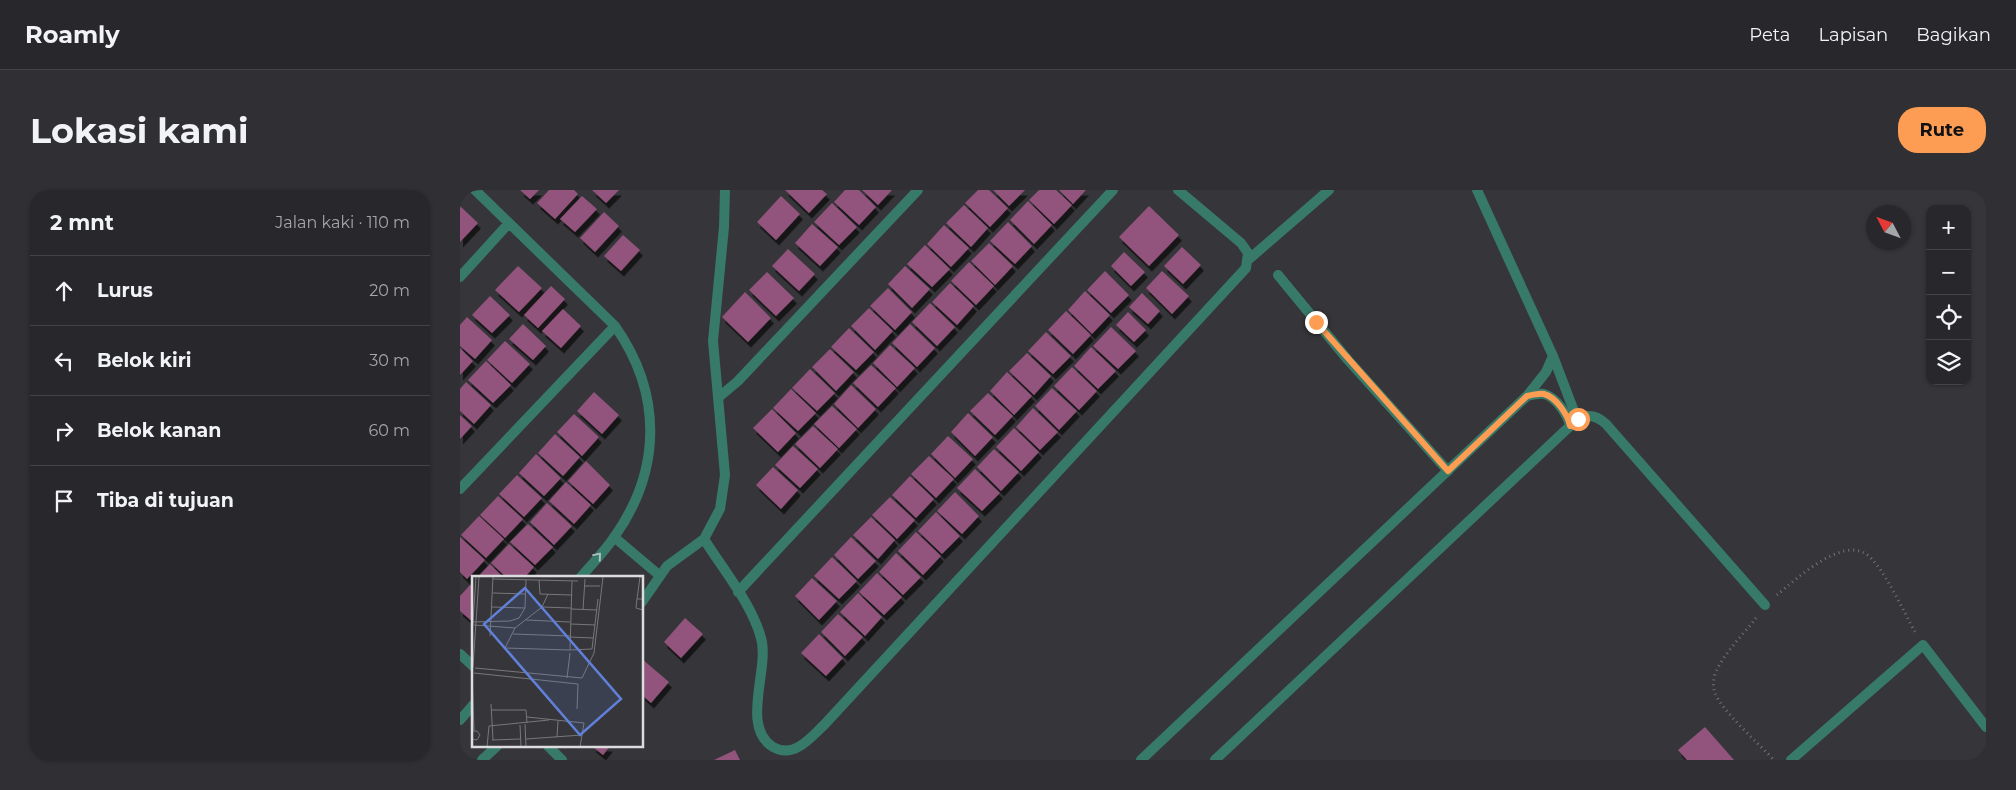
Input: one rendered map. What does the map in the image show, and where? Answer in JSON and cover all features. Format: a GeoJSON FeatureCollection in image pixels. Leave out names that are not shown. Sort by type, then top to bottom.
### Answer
{"type":"FeatureCollection","features":[{"type":"Feature","properties":{"kind":"street"},"geometry":{"type":"LineString","coordinates":[[475,190],[615,326],[631,350],[641,376],[650,410],[651,424],[649,456],[643,480],[633,505],[614,537],[582,576]]}},
{"type":"Feature","properties":{"kind":"street"},"geometry":{"type":"LineString","coordinates":[[644,599],[659,575],[675,558],[704,538],[717,517],[724,495],[725,475],[713,341],[724,227],[724,190]]}},
{"type":"Feature","properties":{"kind":"street"},"geometry":{"type":"LineString","coordinates":[[719,397],[744,374],[918,190]]}},
{"type":"Feature","properties":{"kind":"street"},"geometry":{"type":"LineString","coordinates":[[738,592],[1113,190]]}},
{"type":"Feature","properties":{"kind":"street"},"geometry":{"type":"LineString","coordinates":[[1178,190],[1240,243],[1248,253],[1248,260]]}},
{"type":"Feature","properties":{"kind":"street"},"geometry":{"type":"LineString","coordinates":[[704,538],[755,623],[762,644],[758,726],[761,735],[771,746],[781,750],[792,750],[824,725],[1242,272],[1248,260],[1329,190]]}},
{"type":"Feature","properties":{"kind":"street"},"geometry":{"type":"LineString","coordinates":[[1476,190],[1553,356],[1574,422]]}},
{"type":"Feature","properties":{"kind":"street"},"geometry":{"type":"LineString","coordinates":[[460,277],[509,223]]}},
{"type":"Feature","properties":{"kind":"street"},"geometry":{"type":"LineString","coordinates":[[1278,275],[1322,330],[1448,471]]}},
{"type":"Feature","properties":{"kind":"street"},"geometry":{"type":"LineString","coordinates":[[460,489],[615,326]]}},
{"type":"Feature","properties":{"kind":"street"},"geometry":{"type":"LineString","coordinates":[[1141,760],[1527,396],[1546,372],[1553,356]]}},
{"type":"Feature","properties":{"kind":"street"},"geometry":{"type":"LineString","coordinates":[[1527,396],[1544,394],[1550,397],[1574,422]]}},
{"type":"Feature","properties":{"kind":"street"},"geometry":{"type":"LineString","coordinates":[[1215,760],[1574,422],[1588,415],[1598,417],[1606,424],[1766,604]]}},
{"type":"Feature","properties":{"kind":"street"},"geometry":{"type":"LineString","coordinates":[[614,537],[659,575]]}},
{"type":"Feature","properties":{"kind":"street"},"geometry":{"type":"LineString","coordinates":[[1791,760],[1923,645],[1986,727]]}},
{"type":"Feature","properties":{"kind":"street"},"geometry":{"type":"LineString","coordinates":[[460,654],[472,665]]}},
{"type":"Feature","properties":{"kind":"street"},"geometry":{"type":"LineString","coordinates":[[460,720],[472,706]]}},
{"type":"Feature","properties":{"kind":"street"},"geometry":{"type":"LineString","coordinates":[[482,760],[495,748]]}},
{"type":"Feature","properties":{"kind":"street"},"geometry":{"type":"LineString","coordinates":[[550,748],[562,760]]}},
{"type":"Feature","properties":{"kind":"path"},"geometry":{"type":"LineString","coordinates":[[1774,760],[1716,695],[1713,686],[1715,674],[1766,604],[1816,563],[1836,554],[1850,551],[1865,553],[1876,563],[1923,645]]}},
{"type":"Feature","properties":{"kind":"building"},"geometry":{"type":"Polygon","coordinates":[[[520,190],[539,190],[530,199],[520,190]]]}},
{"type":"Feature","properties":{"kind":"building"},"geometry":{"type":"Polygon","coordinates":[[[549,190],[574,190],[578,194],[555,219],[537,203],[549,190]]]}},
{"type":"Feature","properties":{"kind":"building"},"geometry":{"type":"Polygon","coordinates":[[[592,190],[619,190],[606,203],[592,190]]]}},
{"type":"Feature","properties":{"kind":"building"},"geometry":{"type":"Polygon","coordinates":[[[785,190],[822,190],[827,194],[809,213],[785,190]]]}},
{"type":"Feature","properties":{"kind":"building"},"geometry":{"type":"Polygon","coordinates":[[[845,190],[859,190],[876,207],[859,225],[834,202],[845,190]]]}},
{"type":"Feature","properties":{"kind":"building"},"geometry":{"type":"Polygon","coordinates":[[[862,190],[892,190],[878,205],[862,190]]]}},
{"type":"Feature","properties":{"kind":"building"},"geometry":{"type":"Polygon","coordinates":[[[978,190],[989,190],[1008,208],[990,227],[965,203],[978,190]]]}},
{"type":"Feature","properties":{"kind":"building"},"geometry":{"type":"Polygon","coordinates":[[[993,190],[1025,190],[1009,206],[993,190]]]}},
{"type":"Feature","properties":{"kind":"building"},"geometry":{"type":"Polygon","coordinates":[[[1039,190],[1056,190],[1072,205],[1054,224],[1029,200],[1039,190]]]}},
{"type":"Feature","properties":{"kind":"building"},"geometry":{"type":"Polygon","coordinates":[[[1059,190],[1086,190],[1073,204],[1059,190]]]}},
{"type":"Feature","properties":{"kind":"building"},"geometry":{"type":"Polygon","coordinates":[[[582,196],[597,209],[575,232],[560,219],[582,196]]]}},
{"type":"Feature","properties":{"kind":"building"},"geometry":{"type":"Polygon","coordinates":[[[781,196],[800,214],[776,240],[757,222],[781,196]]]}},
{"type":"Feature","properties":{"kind":"building"},"geometry":{"type":"Polygon","coordinates":[[[1028,201],[1052,225],[1034,244],[1010,220],[1028,201]]]}},
{"type":"Feature","properties":{"kind":"building"},"geometry":{"type":"Polygon","coordinates":[[[832,203],[857,227],[839,245],[814,222],[832,203]]]}},
{"type":"Feature","properties":{"kind":"building"},"geometry":{"type":"Polygon","coordinates":[[[964,205],[988,228],[971,247],[946,223],[964,205]]]}},
{"type":"Feature","properties":{"kind":"building"},"geometry":{"type":"Polygon","coordinates":[[[460,206],[478,223],[460,242],[460,206]]]}},
{"type":"Feature","properties":{"kind":"building"},"geometry":{"type":"Polygon","coordinates":[[[1149,206],[1179,235],[1149,266],[1119,237],[1149,206]]]}},
{"type":"Feature","properties":{"kind":"building"},"geometry":{"type":"Polygon","coordinates":[[[604,212],[619,226],[595,252],[580,238],[604,212]]]}},
{"type":"Feature","properties":{"kind":"building"},"geometry":{"type":"Polygon","coordinates":[[[1008,222],[1032,246],[1015,264],[990,241],[1008,222]]]}},
{"type":"Feature","properties":{"kind":"building"},"geometry":{"type":"Polygon","coordinates":[[[812,224],[838,247],[820,266],[795,243],[812,224]]]}},
{"type":"Feature","properties":{"kind":"building"},"geometry":{"type":"Polygon","coordinates":[[[944,225],[969,248],[951,267],[927,244],[944,225]]]}},
{"type":"Feature","properties":{"kind":"building"},"geometry":{"type":"Polygon","coordinates":[[[623,235],[640,250],[621,271],[604,256],[623,235]]]}},
{"type":"Feature","properties":{"kind":"building"},"geometry":{"type":"Polygon","coordinates":[[[989,243],[1013,266],[995,285],[971,261],[989,243]]]}},
{"type":"Feature","properties":{"kind":"building"},"geometry":{"type":"Polygon","coordinates":[[[925,245],[950,269],[932,287],[907,264],[925,245]]]}},
{"type":"Feature","properties":{"kind":"building"},"geometry":{"type":"Polygon","coordinates":[[[1182,247],[1201,265],[1183,284],[1164,266],[1182,247]]]}},
{"type":"Feature","properties":{"kind":"building"},"geometry":{"type":"Polygon","coordinates":[[[788,249],[815,274],[799,291],[772,266],[788,249]]]}},
{"type":"Feature","properties":{"kind":"building"},"geometry":{"type":"Polygon","coordinates":[[[1124,252],[1145,272],[1131,286],[1111,266],[1124,252]]]}},
{"type":"Feature","properties":{"kind":"building"},"geometry":{"type":"Polygon","coordinates":[[[969,262],[994,286],[976,305],[951,281],[969,262]]]}},
{"type":"Feature","properties":{"kind":"building"},"geometry":{"type":"Polygon","coordinates":[[[518,266],[542,288],[519,312],[495,290],[518,266]]]}},
{"type":"Feature","properties":{"kind":"building"},"geometry":{"type":"Polygon","coordinates":[[[905,266],[930,289],[912,308],[888,284],[905,266]]]}},
{"type":"Feature","properties":{"kind":"building"},"geometry":{"type":"Polygon","coordinates":[[[1105,271],[1129,295],[1111,313],[1087,290],[1105,271]]]}},
{"type":"Feature","properties":{"kind":"building"},"geometry":{"type":"Polygon","coordinates":[[[1162,271],[1189,296],[1172,314],[1146,288],[1162,271]]]}},
{"type":"Feature","properties":{"kind":"building"},"geometry":{"type":"Polygon","coordinates":[[[767,272],[794,298],[776,316],[749,290],[767,272]]]}},
{"type":"Feature","properties":{"kind":"building"},"geometry":{"type":"Polygon","coordinates":[[[950,283],[974,306],[957,325],[932,302],[950,283]]]}},
{"type":"Feature","properties":{"kind":"building"},"geometry":{"type":"Polygon","coordinates":[[[551,286],[565,299],[538,328],[524,315],[551,286]]]}},
{"type":"Feature","properties":{"kind":"building"},"geometry":{"type":"Polygon","coordinates":[[[888,288],[912,312],[895,330],[870,306],[888,288]]]}},
{"type":"Feature","properties":{"kind":"building"},"geometry":{"type":"Polygon","coordinates":[[[1085,291],[1110,315],[1092,334],[1068,310],[1085,291]]]}},
{"type":"Feature","properties":{"kind":"building"},"geometry":{"type":"Polygon","coordinates":[[[745,292],[771,318],[748,342],[722,317],[745,292]]]}},
{"type":"Feature","properties":{"kind":"building"},"geometry":{"type":"Polygon","coordinates":[[[1142,293],[1160,311],[1148,324],[1129,307],[1142,293]]]}},
{"type":"Feature","properties":{"kind":"building"},"geometry":{"type":"Polygon","coordinates":[[[490,296],[510,315],[492,333],[472,315],[490,296]]]}},
{"type":"Feature","properties":{"kind":"building"},"geometry":{"type":"Polygon","coordinates":[[[930,303],[955,327],[937,346],[912,322],[930,303]]]}},
{"type":"Feature","properties":{"kind":"building"},"geometry":{"type":"Polygon","coordinates":[[[869,308],[893,331],[875,350],[851,326],[869,308]]]}},
{"type":"Feature","properties":{"kind":"building"},"geometry":{"type":"Polygon","coordinates":[[[563,309],[581,326],[561,348],[542,331],[563,309]]]}},
{"type":"Feature","properties":{"kind":"building"},"geometry":{"type":"Polygon","coordinates":[[[1066,311],[1091,335],[1073,354],[1048,330],[1066,311]]]}},
{"type":"Feature","properties":{"kind":"building"},"geometry":{"type":"Polygon","coordinates":[[[1128,312],[1146,330],[1134,342],[1116,325],[1128,312]]]}},
{"type":"Feature","properties":{"kind":"building"},"geometry":{"type":"Polygon","coordinates":[[[467,317],[492,340],[475,359],[460,346],[460,325],[467,317]]]}},
{"type":"Feature","properties":{"kind":"building"},"geometry":{"type":"Polygon","coordinates":[[[523,324],[546,346],[533,360],[509,339],[523,324]]]}},
{"type":"Feature","properties":{"kind":"building"},"geometry":{"type":"Polygon","coordinates":[[[910,324],[935,348],[917,367],[892,343],[910,324]]]}},
{"type":"Feature","properties":{"kind":"building"},"geometry":{"type":"Polygon","coordinates":[[[1111,327],[1136,351],[1118,369],[1093,346],[1111,327]]]}},
{"type":"Feature","properties":{"kind":"building"},"geometry":{"type":"Polygon","coordinates":[[[849,328],[874,352],[856,370],[831,347],[849,328]]]}},
{"type":"Feature","properties":{"kind":"building"},"geometry":{"type":"Polygon","coordinates":[[[1046,332],[1071,356],[1053,374],[1028,351],[1046,332]]]}},
{"type":"Feature","properties":{"kind":"building"},"geometry":{"type":"Polygon","coordinates":[[[505,341],[530,364],[512,383],[487,360],[505,341]]]}},
{"type":"Feature","properties":{"kind":"building"},"geometry":{"type":"Polygon","coordinates":[[[890,345],[915,368],[897,387],[873,363],[890,345]]]}},
{"type":"Feature","properties":{"kind":"building"},"geometry":{"type":"Polygon","coordinates":[[[1091,347],[1116,371],[1098,389],[1074,366],[1091,347]]]}},
{"type":"Feature","properties":{"kind":"building"},"geometry":{"type":"Polygon","coordinates":[[[460,348],[473,361],[460,375],[460,348]]]}},
{"type":"Feature","properties":{"kind":"building"},"geometry":{"type":"Polygon","coordinates":[[[830,349],[854,372],[836,391],[812,367],[830,349]]]}},
{"type":"Feature","properties":{"kind":"building"},"geometry":{"type":"Polygon","coordinates":[[[1027,353],[1051,376],[1034,395],[1009,371],[1027,353]]]}},
{"type":"Feature","properties":{"kind":"building"},"geometry":{"type":"Polygon","coordinates":[[[486,361],[511,385],[493,403],[468,380],[486,361]]]}},
{"type":"Feature","properties":{"kind":"building"},"geometry":{"type":"Polygon","coordinates":[[[871,365],[896,388],[878,407],[853,383],[871,365]]]}},
{"type":"Feature","properties":{"kind":"building"},"geometry":{"type":"Polygon","coordinates":[[[1072,367],[1097,391],[1079,410],[1054,386],[1072,367]]]}},
{"type":"Feature","properties":{"kind":"building"},"geometry":{"type":"Polygon","coordinates":[[[810,369],[835,393],[817,411],[792,388],[810,369]]]}},
{"type":"Feature","properties":{"kind":"building"},"geometry":{"type":"Polygon","coordinates":[[[1007,372],[1032,396],[1014,415],[990,391],[1007,372]]]}},
{"type":"Feature","properties":{"kind":"building"},"geometry":{"type":"Polygon","coordinates":[[[466,382],[491,405],[474,424],[460,411],[460,389],[466,382]]]}},
{"type":"Feature","properties":{"kind":"building"},"geometry":{"type":"Polygon","coordinates":[[[851,385],[876,409],[858,428],[834,404],[851,385]]]}},
{"type":"Feature","properties":{"kind":"building"},"geometry":{"type":"Polygon","coordinates":[[[1052,388],[1077,411],[1059,430],[1035,406],[1052,388]]]}},
{"type":"Feature","properties":{"kind":"building"},"geometry":{"type":"Polygon","coordinates":[[[791,389],[816,413],[798,431],[773,408],[791,389]]]}},
{"type":"Feature","properties":{"kind":"building"},"geometry":{"type":"Polygon","coordinates":[[[594,392],[619,415],[602,434],[577,411],[594,392]]]}},
{"type":"Feature","properties":{"kind":"building"},"geometry":{"type":"Polygon","coordinates":[[[988,393],[1013,416],[995,435],[970,411],[988,393]]]}},
{"type":"Feature","properties":{"kind":"building"},"geometry":{"type":"Polygon","coordinates":[[[832,406],[857,429],[839,448],[814,424],[832,406]]]}},
{"type":"Feature","properties":{"kind":"building"},"geometry":{"type":"Polygon","coordinates":[[[1033,408],[1058,432],[1040,450],[1016,427],[1033,408]]]}},
{"type":"Feature","properties":{"kind":"building"},"geometry":{"type":"Polygon","coordinates":[[[772,409],[796,433],[778,452],[753,428],[772,409]]]}},
{"type":"Feature","properties":{"kind":"building"},"geometry":{"type":"Polygon","coordinates":[[[968,413],[993,437],[975,456],[951,432],[968,413]]]}},
{"type":"Feature","properties":{"kind":"building"},"geometry":{"type":"Polygon","coordinates":[[[574,414],[599,437],[582,456],[557,432],[574,414]]]}},
{"type":"Feature","properties":{"kind":"building"},"geometry":{"type":"Polygon","coordinates":[[[460,415],[472,426],[460,439],[460,415]]]}},
{"type":"Feature","properties":{"kind":"building"},"geometry":{"type":"Polygon","coordinates":[[[813,426],[838,449],[820,468],[795,444],[813,426]]]}},
{"type":"Feature","properties":{"kind":"building"},"geometry":{"type":"Polygon","coordinates":[[[1014,428],[1039,452],[1021,471],[996,447],[1014,428]]]}},
{"type":"Feature","properties":{"kind":"building"},"geometry":{"type":"Polygon","coordinates":[[[555,434],[580,457],[563,476],[538,453],[555,434]]]}},
{"type":"Feature","properties":{"kind":"building"},"geometry":{"type":"Polygon","coordinates":[[[948,436],[973,459],[955,478],[931,454],[948,436]]]}},
{"type":"Feature","properties":{"kind":"building"},"geometry":{"type":"Polygon","coordinates":[[[793,446],[818,469],[800,488],[775,465],[793,446]]]}},
{"type":"Feature","properties":{"kind":"building"},"geometry":{"type":"Polygon","coordinates":[[[994,449],[1019,472],[1001,491],[977,467],[994,449]]]}},
{"type":"Feature","properties":{"kind":"building"},"geometry":{"type":"Polygon","coordinates":[[[536,454],[561,478],[544,496],[519,473],[536,454]]]}},
{"type":"Feature","properties":{"kind":"building"},"geometry":{"type":"Polygon","coordinates":[[[929,456],[954,479],[936,498],[911,474],[929,456]]]}},
{"type":"Feature","properties":{"kind":"building"},"geometry":{"type":"Polygon","coordinates":[[[586,461],[610,485],[593,504],[568,481],[586,461]]]}},
{"type":"Feature","properties":{"kind":"building"},"geometry":{"type":"Polygon","coordinates":[[[773,467],[798,490],[781,509],[756,485],[773,467]]]}},
{"type":"Feature","properties":{"kind":"building"},"geometry":{"type":"Polygon","coordinates":[[[975,469],[1000,493],[982,511],[957,488],[975,469]]]}},
{"type":"Feature","properties":{"kind":"building"},"geometry":{"type":"Polygon","coordinates":[[[517,475],[542,498],[524,517],[499,494],[517,475]]]}},
{"type":"Feature","properties":{"kind":"building"},"geometry":{"type":"Polygon","coordinates":[[[910,476],[934,499],[916,518],[892,495],[910,476]]]}},
{"type":"Feature","properties":{"kind":"building"},"geometry":{"type":"Polygon","coordinates":[[[566,482],[591,505],[574,524],[549,501],[566,482]]]}},
{"type":"Feature","properties":{"kind":"building"},"geometry":{"type":"Polygon","coordinates":[[[955,492],[979,516],[962,534],[937,511],[955,492]]]}},
{"type":"Feature","properties":{"kind":"building"},"geometry":{"type":"Polygon","coordinates":[[[498,496],[523,519],[505,538],[480,515],[498,496]]]}},
{"type":"Feature","properties":{"kind":"building"},"geometry":{"type":"Polygon","coordinates":[[[890,497],[915,520],[897,539],[872,515],[890,497]]]}},
{"type":"Feature","properties":{"kind":"building"},"geometry":{"type":"Polygon","coordinates":[[[547,503],[572,526],[554,545],[530,522],[547,503]]]}},
{"type":"Feature","properties":{"kind":"building"},"geometry":{"type":"Polygon","coordinates":[[[936,512],[960,536],[942,554],[918,531],[936,512]]]}},
{"type":"Feature","properties":{"kind":"building"},"geometry":{"type":"Polygon","coordinates":[[[479,516],[504,539],[486,558],[461,535],[479,516]]]}},
{"type":"Feature","properties":{"kind":"building"},"geometry":{"type":"Polygon","coordinates":[[[871,517],[895,540],[878,559],[853,535],[871,517]]]}},
{"type":"Feature","properties":{"kind":"building"},"geometry":{"type":"Polygon","coordinates":[[[528,524],[553,547],[535,565],[510,542],[528,524]]]}},
{"type":"Feature","properties":{"kind":"building"},"geometry":{"type":"Polygon","coordinates":[[[916,532],[941,556],[923,575],[898,551],[916,532]]]}},
{"type":"Feature","properties":{"kind":"building"},"geometry":{"type":"Polygon","coordinates":[[[460,537],[485,560],[467,579],[460,572],[460,537]]]}},
{"type":"Feature","properties":{"kind":"building"},"geometry":{"type":"Polygon","coordinates":[[[851,537],[876,561],[858,579],[834,555],[851,537]]]}},
{"type":"Feature","properties":{"kind":"building"},"geometry":{"type":"Polygon","coordinates":[[[509,544],[534,567],[526,576],[505,576],[491,563],[509,544]]]}},
{"type":"Feature","properties":{"kind":"building"},"geometry":{"type":"Polygon","coordinates":[[[896,553],[921,577],[903,595],[879,572],[896,553]]]}},
{"type":"Feature","properties":{"kind":"building"},"geometry":{"type":"Polygon","coordinates":[[[832,557],[857,581],[839,599],[814,576],[832,557]]]}},
{"type":"Feature","properties":{"kind":"building"},"geometry":{"type":"Polygon","coordinates":[[[490,564],[502,576],[479,576],[490,564]]]}},
{"type":"Feature","properties":{"kind":"building"},"geometry":{"type":"Polygon","coordinates":[[[877,573],[902,597],[884,615],[859,592],[877,573]]]}},
{"type":"Feature","properties":{"kind":"building"},"geometry":{"type":"Polygon","coordinates":[[[812,578],[837,601],[819,620],[795,596],[812,578]]]}},
{"type":"Feature","properties":{"kind":"building"},"geometry":{"type":"Polygon","coordinates":[[[470,585],[472,586],[472,621],[460,611],[460,596],[470,585]]]}},
{"type":"Feature","properties":{"kind":"building"},"geometry":{"type":"Polygon","coordinates":[[[858,593],[882,617],[865,636],[840,612],[858,593]]]}},
{"type":"Feature","properties":{"kind":"building"},"geometry":{"type":"Polygon","coordinates":[[[838,614],[863,637],[845,656],[821,632],[838,614]]]}},
{"type":"Feature","properties":{"kind":"building"},"geometry":{"type":"Polygon","coordinates":[[[685,618],[703,634],[681,658],[664,642],[685,618]]]}},
{"type":"Feature","properties":{"kind":"building"},"geometry":{"type":"Polygon","coordinates":[[[819,634],[843,658],[826,676],[801,653],[819,634]]]}},
{"type":"Feature","properties":{"kind":"building"},"geometry":{"type":"Polygon","coordinates":[[[644,661],[669,682],[651,703],[644,697],[644,661]]]}},
{"type":"Feature","properties":{"kind":"building"},"geometry":{"type":"Polygon","coordinates":[[[1705,727],[1734,760],[1687,760],[1678,750],[1705,727]]]}},
{"type":"Feature","properties":{"kind":"building"},"geometry":{"type":"Polygon","coordinates":[[[594,748],[608,748],[603,755],[594,748]]]}},
{"type":"Feature","properties":{"kind":"building"},"geometry":{"type":"Polygon","coordinates":[[[735,750],[740,760],[714,760],[735,750]]]}},
{"type":"Feature","properties":{"kind":"route"},"geometry":{"type":"LineString","coordinates":[[1316,322],[1448,471],[1527,396],[1544,394],[1550,397],[1566,414],[1570,426],[1578,419]]}}]}
